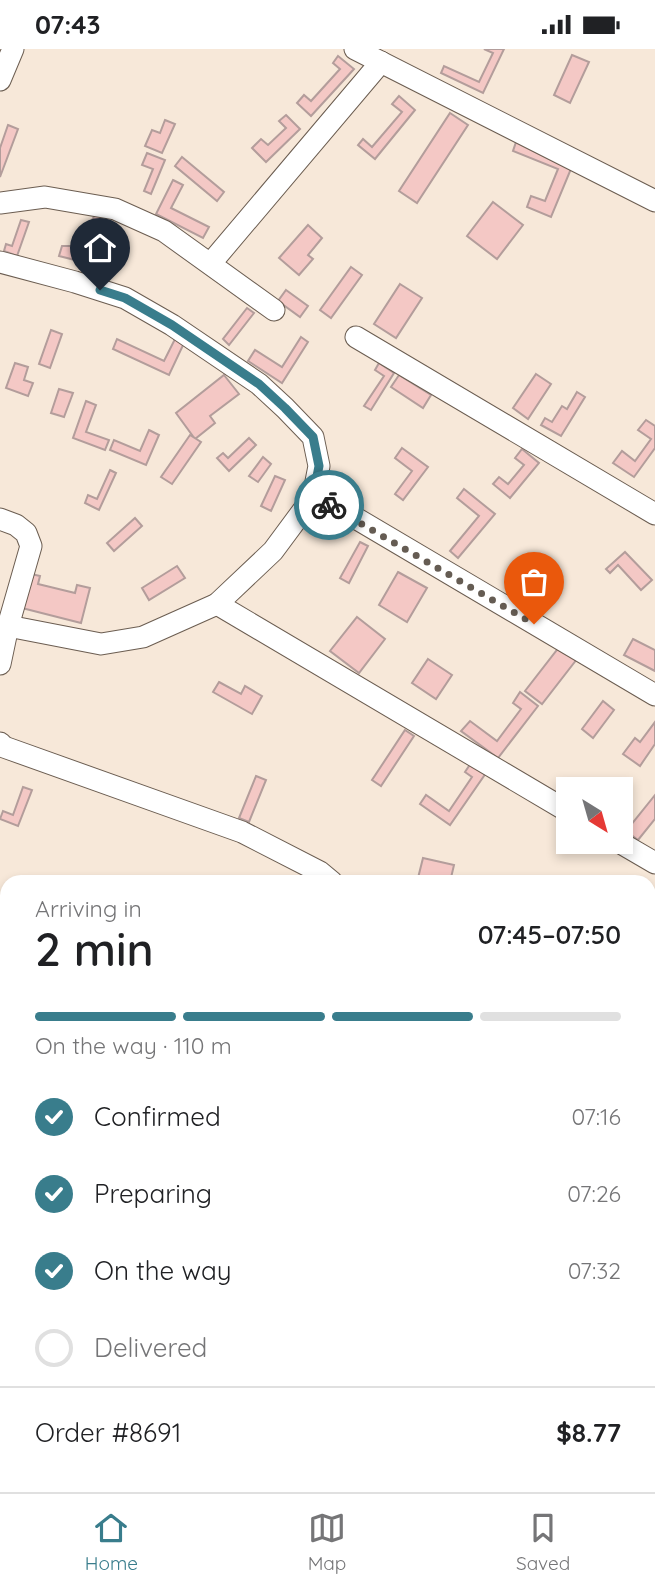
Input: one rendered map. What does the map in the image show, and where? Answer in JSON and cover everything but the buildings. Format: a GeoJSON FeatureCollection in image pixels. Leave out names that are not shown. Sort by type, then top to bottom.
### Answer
{"type":"FeatureCollection","features":[{"type":"Feature","properties":{"kind":"street"},"geometry":{"type":"LineString","coordinates":[[0,80],[13,49]]}},
{"type":"Feature","properties":{"kind":"street"},"geometry":{"type":"LineString","coordinates":[[355,49],[655,201]]}},
{"type":"Feature","properties":{"kind":"street"},"geometry":{"type":"LineString","coordinates":[[211,263],[381,62]]}},
{"type":"Feature","properties":{"kind":"street"},"geometry":{"type":"LineString","coordinates":[[0,203],[45,197],[115,209],[164,231],[274,310]]}},
{"type":"Feature","properties":{"kind":"street"},"geometry":{"type":"LineString","coordinates":[[0,262],[125,298],[172,325],[259,384],[313,437],[319,466],[313,497],[274,551],[216,604],[143,637],[101,644],[8,626]]}},
{"type":"Feature","properties":{"kind":"street"},"geometry":{"type":"LineString","coordinates":[[356,337],[655,514]]}},
{"type":"Feature","properties":{"kind":"street"},"geometry":{"type":"LineString","coordinates":[[313,497],[342,510],[655,695]]}},
{"type":"Feature","properties":{"kind":"street"},"geometry":{"type":"LineString","coordinates":[[0,519],[16,525],[26,533],[32,545],[8,626],[0,664]]}},
{"type":"Feature","properties":{"kind":"street"},"geometry":{"type":"LineString","coordinates":[[216,604],[556,804]]}},
{"type":"Feature","properties":{"kind":"street"},"geometry":{"type":"LineString","coordinates":[[0,743],[4,747],[242,832],[324,875]]}},
{"type":"Feature","properties":{"kind":"street"},"geometry":{"type":"LineString","coordinates":[[634,851],[655,863]]}},
{"type":"Feature","properties":{"kind":"way so far"},"geometry":{"type":"LineString","coordinates":[[329,505],[342,510],[534,624]]}},
{"type":"Feature","properties":{"kind":"route"},"geometry":{"type":"LineString","coordinates":[[100,290],[125,298],[172,325],[259,384],[285,408],[313,437],[319,466],[313,497],[329,505]]}}]}
